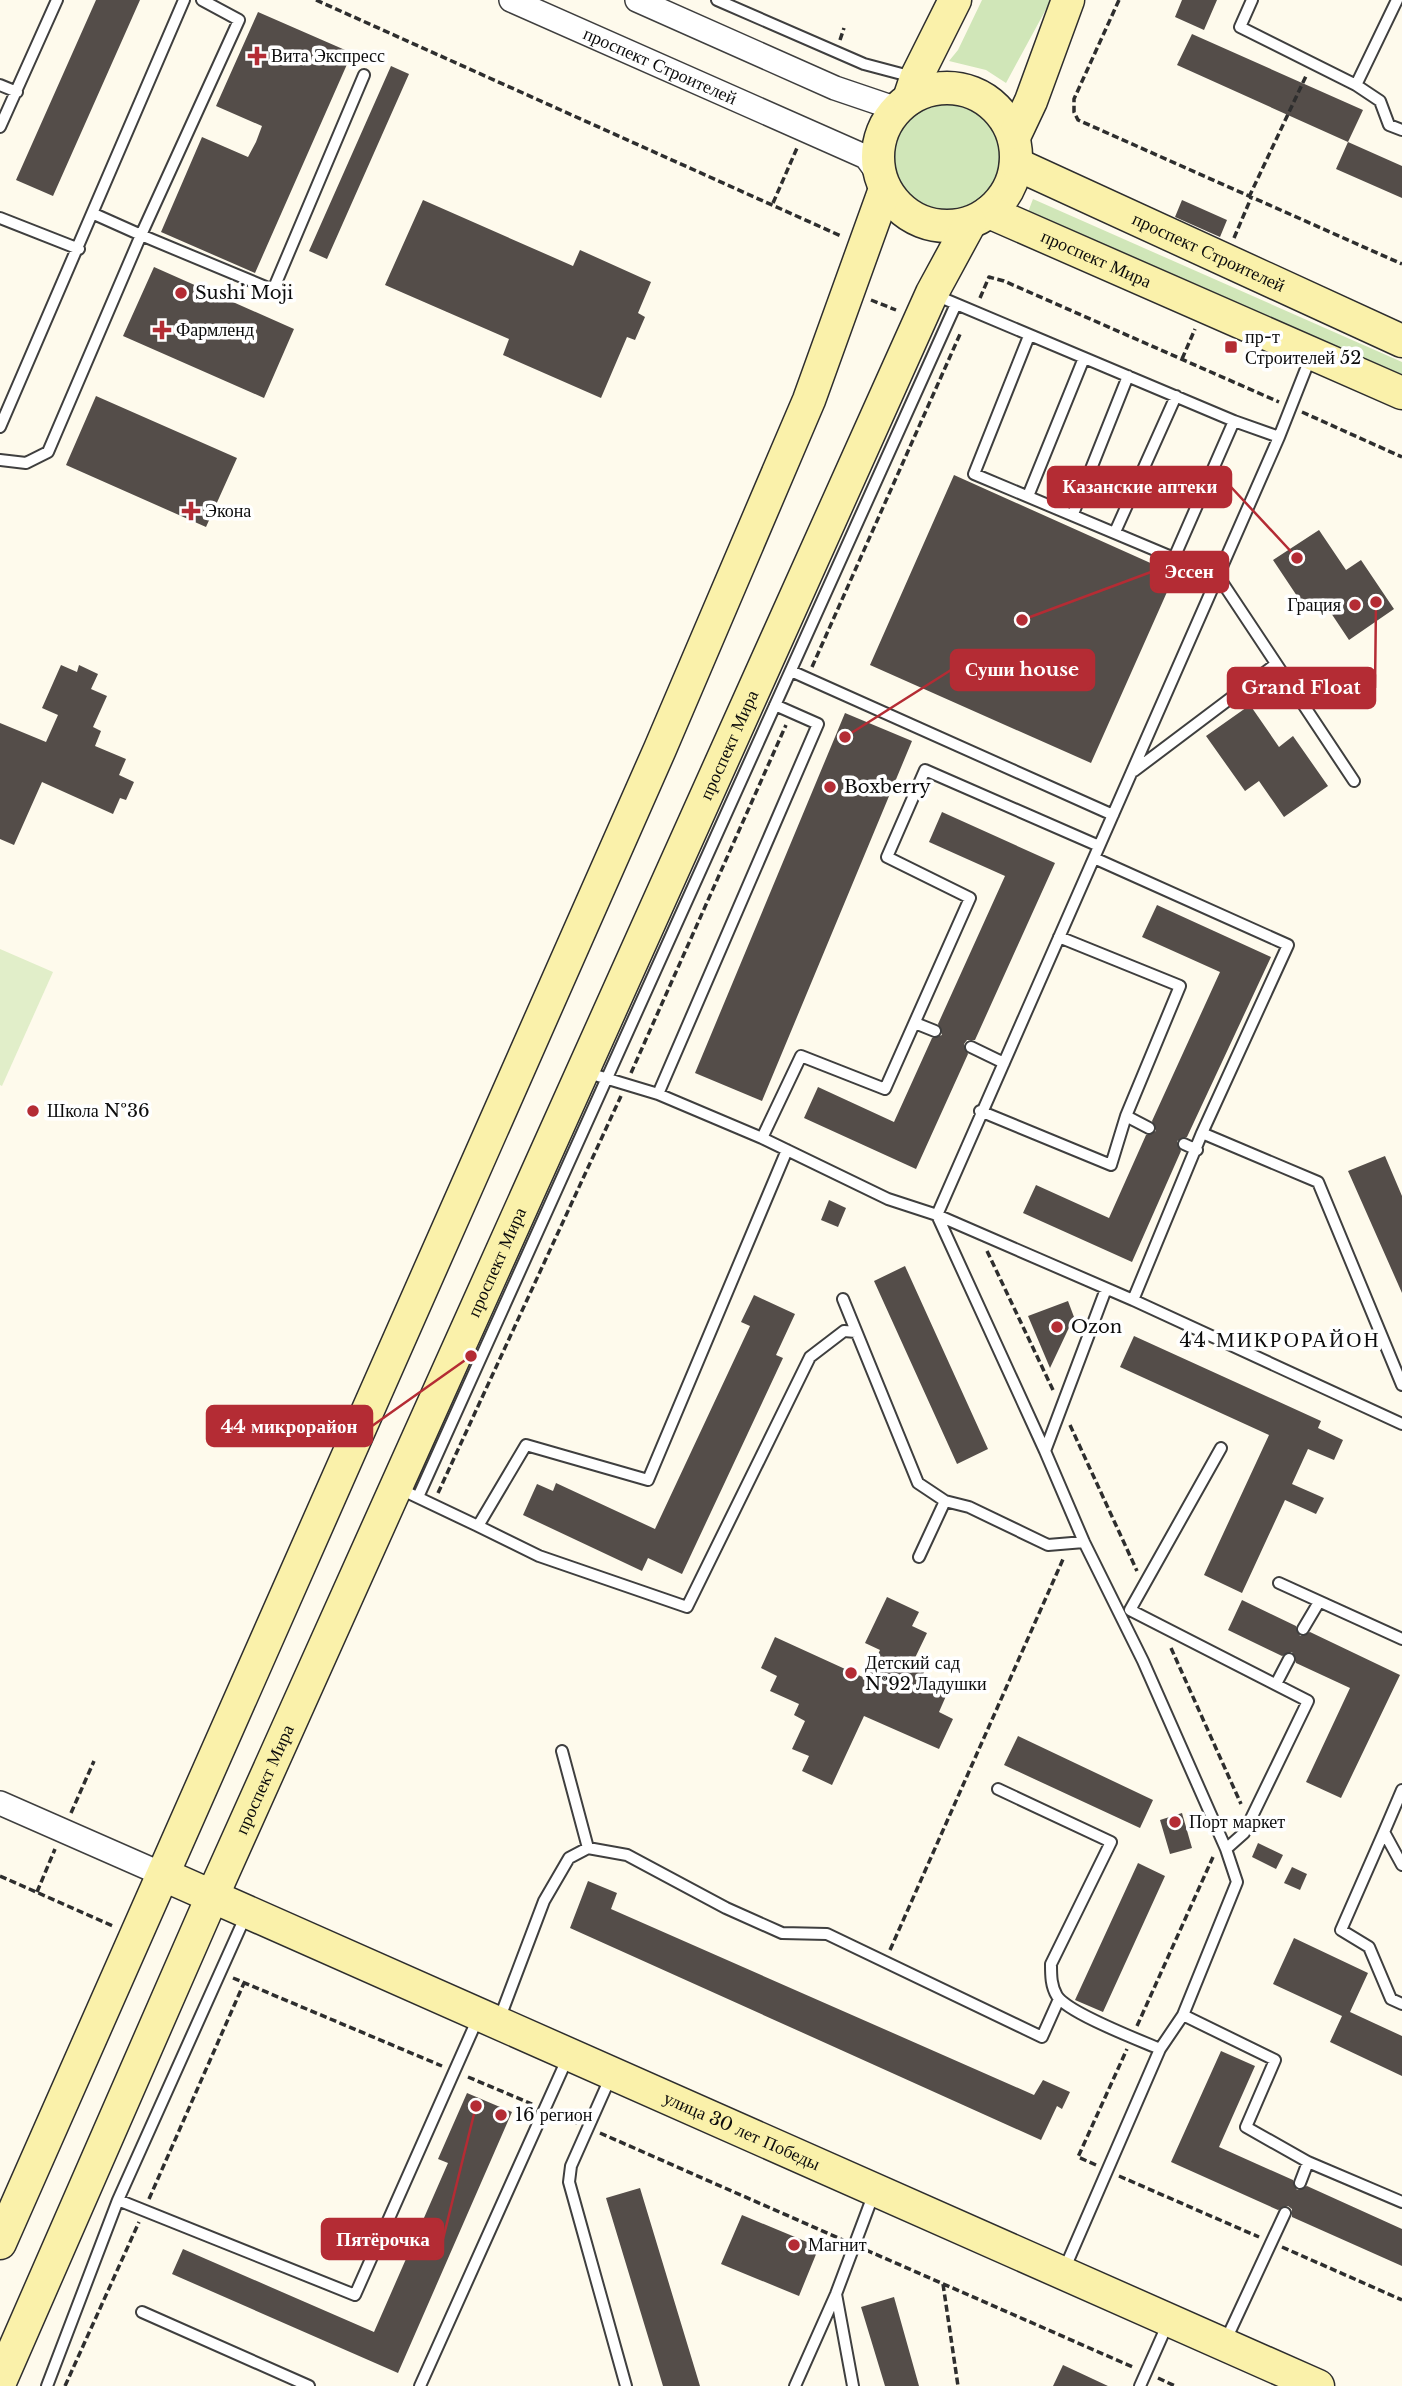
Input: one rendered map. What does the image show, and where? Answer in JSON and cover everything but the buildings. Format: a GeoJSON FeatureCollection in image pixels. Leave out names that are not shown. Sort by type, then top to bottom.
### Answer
{"type":"FeatureCollection","features":[{"type":"Feature","properties":{"kind":"street","name":"проспект Строителей"},"geometry":{"type":"LineString","coordinates":[[511,0],[866,157],[882,182]]}},
{"type":"Feature","properties":{"kind":"street"},"geometry":{"type":"LineString","coordinates":[[637,0],[835,88],[907,95],[939,88],[971,92],[998,110],[1015,151]]}},
{"type":"Feature","properties":{"kind":"street"},"geometry":{"type":"LineString","coordinates":[[0,2243],[660,749],[808,400],[882,182],[880,139],[907,95],[955,0]]}},
{"type":"Feature","properties":{"kind":"street"},"geometry":{"type":"LineString","coordinates":[[882,182],[896,205],[912,218],[931,225],[951,227],[980,218],[1008,191],[1015,151],[1068,0]]}},
{"type":"Feature","properties":{"kind":"street","name":"проспект Строителей"},"geometry":{"type":"LineString","coordinates":[[1015,151],[1402,341]]}},
{"type":"Feature","properties":{"kind":"street","name":"проспект Мира"},"geometry":{"type":"LineString","coordinates":[[0,2382],[212,1897],[407,1492],[980,218],[1204,307],[1312,354]]}},
{"type":"Feature","properties":{"kind":"street"},"geometry":{"type":"LineString","coordinates":[[1312,354],[1402,393]]}},
{"type":"Feature","properties":{"kind":"street"},"geometry":{"type":"LineString","coordinates":[[0,1803],[164,1875]]}},
{"type":"Feature","properties":{"kind":"street","name":"улица 30 лет Победы"},"geometry":{"type":"LineString","coordinates":[[164,1875],[1318,2386]]}},
{"type":"Feature","properties":{"kind":"lane"},"geometry":{"type":"LineString","coordinates":[[0,127],[57,0]]}},
{"type":"Feature","properties":{"kind":"lane"},"geometry":{"type":"LineString","coordinates":[[0,427],[79,249],[184,0]]}},
{"type":"Feature","properties":{"kind":"lane"},"geometry":{"type":"LineString","coordinates":[[0,460],[26,463],[48,452],[141,235],[239,20],[202,0]]}},
{"type":"Feature","properties":{"kind":"lane"},"geometry":{"type":"LineString","coordinates":[[717,0],[864,64],[907,95]]}},
{"type":"Feature","properties":{"kind":"lane"},"geometry":{"type":"LineString","coordinates":[[1252,0],[1240,27],[1356,85],[1380,101],[1389,125],[1402,130]]}},
{"type":"Feature","properties":{"kind":"lane"},"geometry":{"type":"LineString","coordinates":[[1356,85],[1397,0]]}},
{"type":"Feature","properties":{"kind":"lane"},"geometry":{"type":"LineString","coordinates":[[94,214],[273,290],[364,75]]}},
{"type":"Feature","properties":{"kind":"lane"},"geometry":{"type":"LineString","coordinates":[[0,85],[17,92]]}},
{"type":"Feature","properties":{"kind":"lane"},"geometry":{"type":"LineString","coordinates":[[0,218],[79,249]]}},
{"type":"Feature","properties":{"kind":"lane"},"geometry":{"type":"LineString","coordinates":[[1279,437],[1234,421],[944,299],[775,705],[595,1074],[658,1094],[762,1138],[888,1199],[937,1215],[1133,1300],[1402,1424]]}},
{"type":"Feature","properties":{"kind":"lane"},"geometry":{"type":"LineString","coordinates":[[1029,336],[974,474],[1174,558],[1234,421]]}},
{"type":"Feature","properties":{"kind":"lane"},"geometry":{"type":"LineString","coordinates":[[1063,2273],[1160,2049],[1183,2015],[1237,1882],[1127,1613],[1084,1542],[937,1215],[980,1111],[1004,1063],[1279,437],[1312,354]]}},
{"type":"Feature","properties":{"kind":"lane"},"geometry":{"type":"LineString","coordinates":[[1028,496],[1084,358]]}},
{"type":"Feature","properties":{"kind":"lane"},"geometry":{"type":"LineString","coordinates":[[1073,514],[1128,376]]}},
{"type":"Feature","properties":{"kind":"lane"},"geometry":{"type":"LineString","coordinates":[[1115,532],[1176,396]]}},
{"type":"Feature","properties":{"kind":"lane"},"geometry":{"type":"LineString","coordinates":[[1218,576],[1354,781]]}},
{"type":"Feature","properties":{"kind":"lane"},"geometry":{"type":"LineString","coordinates":[[1132,773],[1276,664]]}},
{"type":"Feature","properties":{"kind":"lane"},"geometry":{"type":"LineString","coordinates":[[790,671],[1113,815]]}},
{"type":"Feature","properties":{"kind":"lane"},"geometry":{"type":"LineString","coordinates":[[658,1094],[818,724],[775,705]]}},
{"type":"Feature","properties":{"kind":"lane"},"geometry":{"type":"LineString","coordinates":[[762,1138],[800,1056],[885,1089],[915,1023],[970,898],[887,857],[925,770],[1099,846]]}},
{"type":"Feature","properties":{"kind":"lane"},"geometry":{"type":"LineString","coordinates":[[1094,858],[1288,945],[1202,1133],[1133,1300]]}},
{"type":"Feature","properties":{"kind":"lane"},"geometry":{"type":"LineString","coordinates":[[980,1111],[1111,1165],[1126,1116],[1180,986],[1059,937]]}},
{"type":"Feature","properties":{"kind":"lane"},"geometry":{"type":"LineString","coordinates":[[915,1023],[935,1031]]}},
{"type":"Feature","properties":{"kind":"lane"},"geometry":{"type":"LineString","coordinates":[[971,1048],[1004,1063]]}},
{"type":"Feature","properties":{"kind":"lane"},"geometry":{"type":"LineString","coordinates":[[1126,1116],[1149,1128]]}},
{"type":"Feature","properties":{"kind":"lane"},"geometry":{"type":"LineString","coordinates":[[1202,1133],[1318,1182],[1402,1385]]}},
{"type":"Feature","properties":{"kind":"lane"},"geometry":{"type":"LineString","coordinates":[[1184,1144],[1196,1150]]}},
{"type":"Feature","properties":{"kind":"lane"},"geometry":{"type":"LineString","coordinates":[[478,1526],[526,1445],[648,1480],[786,1150]]}},
{"type":"Feature","properties":{"kind":"lane"},"geometry":{"type":"LineString","coordinates":[[1045,1451],[1106,1289]]}},
{"type":"Feature","properties":{"kind":"lane"},"geometry":{"type":"LineString","coordinates":[[843,1299],[918,1483],[945,1501],[969,1507],[1048,1545],[1067,1546],[1084,1542]]}},
{"type":"Feature","properties":{"kind":"lane"},"geometry":{"type":"LineString","coordinates":[[407,1492],[539,1556],[687,1607],[810,1357],[844,1331],[856,1332]]}},
{"type":"Feature","properties":{"kind":"lane"},"geometry":{"type":"LineString","coordinates":[[1127,1613],[1221,1448]]}},
{"type":"Feature","properties":{"kind":"lane"},"geometry":{"type":"LineString","coordinates":[[919,1557],[945,1501]]}},
{"type":"Feature","properties":{"kind":"lane"},"geometry":{"type":"LineString","coordinates":[[1279,1583],[1402,1639]]}},
{"type":"Feature","properties":{"kind":"lane"},"geometry":{"type":"LineString","coordinates":[[1303,1629],[1319,1602]]}},
{"type":"Feature","properties":{"kind":"lane"},"geometry":{"type":"LineString","coordinates":[[1127,1613],[1161,1625],[1308,1701],[1244,1833],[1223,1843]]}},
{"type":"Feature","properties":{"kind":"lane"},"geometry":{"type":"LineString","coordinates":[[1276,1684],[1289,1659]]}},
{"type":"Feature","properties":{"kind":"lane"},"geometry":{"type":"LineString","coordinates":[[562,1751],[588,1848]]}},
{"type":"Feature","properties":{"kind":"lane"},"geometry":{"type":"LineString","coordinates":[[998,1789],[1111,1842],[1051,1964],[1051,1983],[1059,1999],[1082,2014],[1160,2049]]}},
{"type":"Feature","properties":{"kind":"lane"},"geometry":{"type":"LineString","coordinates":[[1402,1790],[1341,1930],[1369,1947],[1391,1999],[1402,2004]]}},
{"type":"Feature","properties":{"kind":"lane"},"geometry":{"type":"LineString","coordinates":[[1384,1832],[1402,1865]]}},
{"type":"Feature","properties":{"kind":"lane"},"geometry":{"type":"LineString","coordinates":[[118,2200],[355,2294],[544,1901],[569,1858],[588,1848],[627,1855],[726,1908],[782,1933],[827,1934],[1042,2038],[1059,1999]]}},
{"type":"Feature","properties":{"kind":"lane"},"geometry":{"type":"LineString","coordinates":[[47,2386],[118,2200],[248,1912]]}},
{"type":"Feature","properties":{"kind":"lane"},"geometry":{"type":"LineString","coordinates":[[1183,2015],[1275,2060],[1246,2127],[1308,2162],[1402,2202]]}},
{"type":"Feature","properties":{"kind":"lane"},"geometry":{"type":"LineString","coordinates":[[420,2386],[569,2055]]}},
{"type":"Feature","properties":{"kind":"lane"},"geometry":{"type":"LineString","coordinates":[[612,2074],[571,2166],[569,2182],[626,2386]]}},
{"type":"Feature","properties":{"kind":"lane"},"geometry":{"type":"LineString","coordinates":[[1300,2183],[1308,2162]]}},
{"type":"Feature","properties":{"kind":"lane"},"geometry":{"type":"LineString","coordinates":[[794,2386],[836,2294],[875,2190]]}},
{"type":"Feature","properties":{"kind":"lane"},"geometry":{"type":"LineString","coordinates":[[1224,2345],[1285,2213]]}},
{"type":"Feature","properties":{"kind":"lane"},"geometry":{"type":"LineString","coordinates":[[836,2294],[853,2386]]}},
{"type":"Feature","properties":{"kind":"lane"},"geometry":{"type":"LineString","coordinates":[[142,2312],[309,2386]]}},
{"type":"Feature","properties":{"kind":"lane"},"geometry":{"type":"LineString","coordinates":[[1140,2386],[1170,2320]]}},
{"type":"Feature","properties":{"kind":"path"},"geometry":{"type":"LineString","coordinates":[[316,0],[844,238]]}},
{"type":"Feature","properties":{"kind":"path"},"geometry":{"type":"LineString","coordinates":[[1119,0],[1074,99],[1074,112],[1079,120],[1402,264]]}},
{"type":"Feature","properties":{"kind":"path"},"geometry":{"type":"LineString","coordinates":[[1249,197],[1312,63]]}},
{"type":"Feature","properties":{"kind":"path"},"geometry":{"type":"LineString","coordinates":[[807,677],[970,310],[976,305],[989,277],[1402,457]]}},
{"type":"Feature","properties":{"kind":"path"},"geometry":{"type":"LineString","coordinates":[[433,1504],[627,1084],[791,713]]}},
{"type":"Feature","properties":{"kind":"path"},"geometry":{"type":"LineString","coordinates":[[978,1233],[1144,1586]]}},
{"type":"Feature","properties":{"kind":"path"},"geometry":{"type":"LineString","coordinates":[[885,1962],[1061,1565],[1067,1546]]}},
{"type":"Feature","properties":{"kind":"path"},"geometry":{"type":"LineString","coordinates":[[1161,1625],[1249,1822]]}},
{"type":"Feature","properties":{"kind":"path"},"geometry":{"type":"LineString","coordinates":[[1223,1843],[1077,2157],[1402,2300]]}},
{"type":"Feature","properties":{"kind":"path"},"geometry":{"type":"LineString","coordinates":[[65,2386],[244,1983]]}},
{"type":"Feature","properties":{"kind":"path"},"geometry":{"type":"LineString","coordinates":[[943,2284],[958,2386]]}},
{"type":"Feature","properties":{"kind":"green space"},"geometry":{"type":"Polygon","coordinates":[[[982,0],[1051,0],[1006,83],[986,70],[949,61],[958,50],[982,0]]]}},
{"type":"Feature","properties":{"kind":"green space"},"geometry":{"type":"Polygon","coordinates":[[[948,102],[969,106],[986,118],[998,135],[1002,156],[998,177],[986,194],[969,206],[948,210],[927,206],[910,194],[898,177],[894,156],[898,135],[910,118],[927,106],[948,102]]]}},
{"type":"Feature","properties":{"kind":"green space"},"geometry":{"type":"Polygon","coordinates":[[[1033,199],[1402,362],[1402,377],[1028,212],[1033,199]]]}},
{"type":"Feature","properties":{"kind":"green space"},"geometry":{"type":"Polygon","coordinates":[[[0,949],[53,972],[2,1086],[0,1085],[0,949]]]}},
{"type":"Feature","properties":{"kind":"place","name":"Вита Экспресс"},"geometry":{"type":"Point","coordinates":[257,56]}},
{"type":"Feature","properties":{"kind":"place","name":"Sushi Moji"},"geometry":{"type":"Point","coordinates":[181,293]}},
{"type":"Feature","properties":{"kind":"place","name":"Фармленд"},"geometry":{"type":"Point","coordinates":[162,330]}},
{"type":"Feature","properties":{"kind":"place","name":"пр-т Строителей 52"},"geometry":{"type":"Point","coordinates":[1231,347]}},
{"type":"Feature","properties":{"kind":"place","name":"Экона"},"geometry":{"type":"Point","coordinates":[191,511]}},
{"type":"Feature","properties":{"kind":"place","name":"Казанские аптеки"},"geometry":{"type":"Point","coordinates":[1297,558]}},
{"type":"Feature","properties":{"kind":"place","name":"Grand Float"},"geometry":{"type":"Point","coordinates":[1376,602]}},
{"type":"Feature","properties":{"kind":"place","name":"Грация"},"geometry":{"type":"Point","coordinates":[1355,605]}},
{"type":"Feature","properties":{"kind":"place","name":"Эссен"},"geometry":{"type":"Point","coordinates":[1022,620]}},
{"type":"Feature","properties":{"kind":"place","name":"Суши house"},"geometry":{"type":"Point","coordinates":[845,737]}},
{"type":"Feature","properties":{"kind":"place","name":"Boxberry"},"geometry":{"type":"Point","coordinates":[830,787]}},
{"type":"Feature","properties":{"kind":"place","name":"Школа №36"},"geometry":{"type":"Point","coordinates":[33,1111]}},
{"type":"Feature","properties":{"kind":"place","name":"Ozon"},"geometry":{"type":"Point","coordinates":[1057,1327]}},
{"type":"Feature","properties":{"kind":"place","name":"44 микрорайон"},"geometry":{"type":"Point","coordinates":[471,1356]}},
{"type":"Feature","properties":{"kind":"place","name":"Детский сад №92 Ладушки"},"geometry":{"type":"Point","coordinates":[851,1673]}},
{"type":"Feature","properties":{"kind":"place","name":"Порт маркет"},"geometry":{"type":"Point","coordinates":[1175,1822]}},
{"type":"Feature","properties":{"kind":"place","name":"Пятёрочка"},"geometry":{"type":"Point","coordinates":[476,2106]}},
{"type":"Feature","properties":{"kind":"place","name":"16 регион"},"geometry":{"type":"Point","coordinates":[501,2115]}},
{"type":"Feature","properties":{"kind":"place","name":"Магнит"},"geometry":{"type":"Point","coordinates":[794,2245]}},
{"type":"Feature","properties":{"kind":"district","name":"44 МИКРОРАЙОН"},"geometry":{"type":"Point","coordinates":[1280,1340]}}]}
